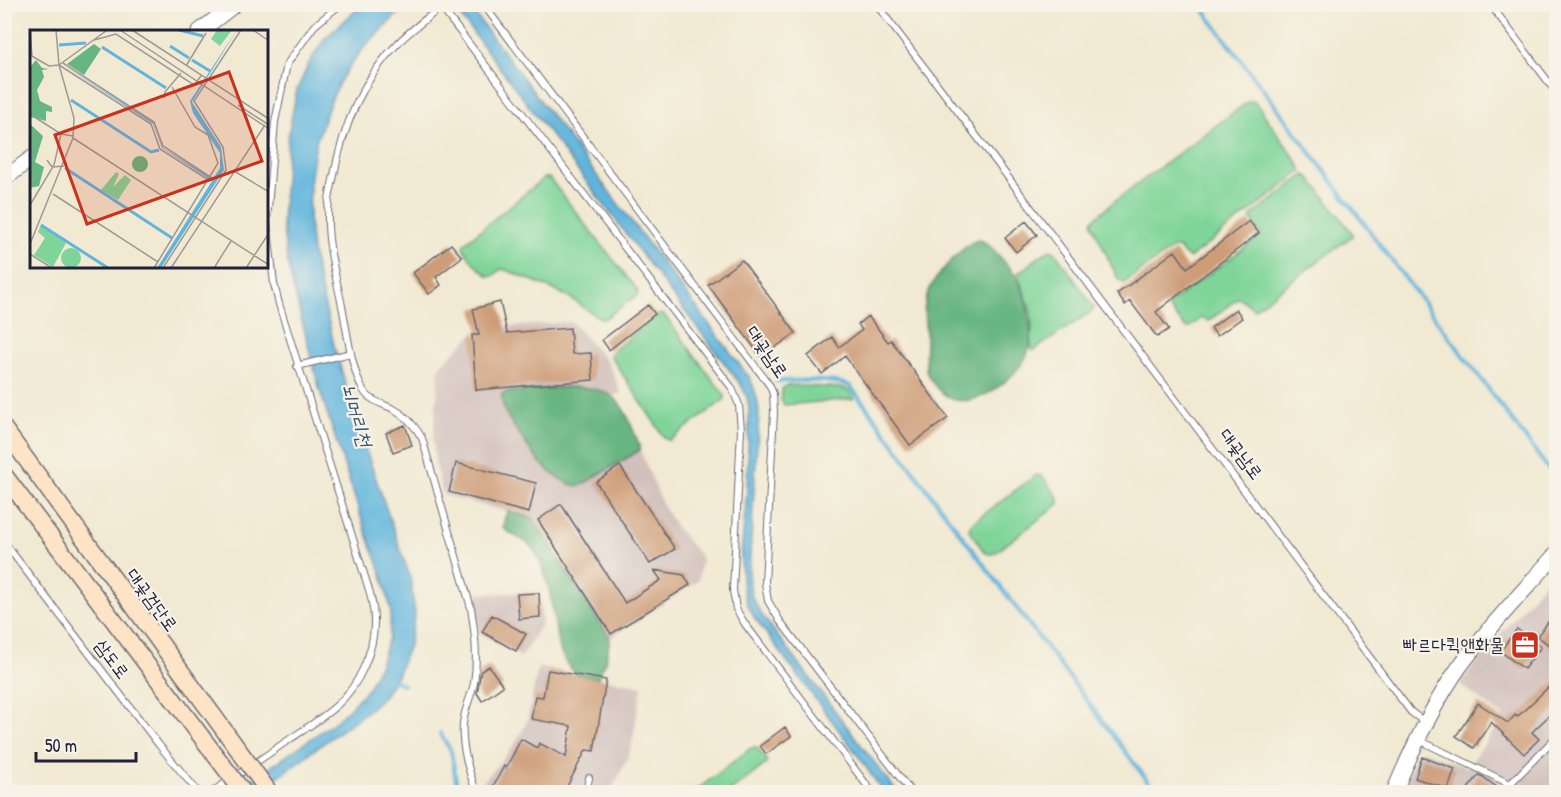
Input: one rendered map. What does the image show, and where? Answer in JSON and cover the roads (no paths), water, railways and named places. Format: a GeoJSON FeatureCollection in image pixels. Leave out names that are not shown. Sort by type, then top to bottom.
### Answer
{"type":"FeatureCollection","features":[{"type":"Feature","properties":{"kind":"main road","name":"대곶검단로"},"geometry":{"type":"LineString","coordinates":[[4,429],[269,792]]}},
{"type":"Feature","properties":{"kind":"main road"},"geometry":{"type":"LineString","coordinates":[[4,475],[243,792]]}},
{"type":"Feature","properties":{"kind":"street"},"geometry":{"type":"LineString","coordinates":[[202,30],[235,4]]}},
{"type":"Feature","properties":{"kind":"street"},"geometry":{"type":"LineString","coordinates":[[4,179],[30,160]]}},
{"type":"Feature","properties":{"kind":"street"},"geometry":{"type":"LineString","coordinates":[[1394,792],[1426,723],[1469,655],[1557,554]]}},
{"type":"Feature","properties":{"kind":"lane"},"geometry":{"type":"LineString","coordinates":[[268,209],[275,122],[287,64],[314,26],[341,4]]}},
{"type":"Feature","properties":{"kind":"lane","name":"대곶남로"},"geometry":{"type":"LineString","coordinates":[[483,4],[770,386],[774,412],[765,583],[768,601],[780,621],[911,792]]}},
{"type":"Feature","properties":{"kind":"lane","name":"대곶남로"},"geometry":{"type":"LineString","coordinates":[[876,4],[1411,712],[1426,723]]}},
{"type":"Feature","properties":{"kind":"lane"},"geometry":{"type":"LineString","coordinates":[[1490,4],[1557,92]]}},
{"type":"Feature","properties":{"kind":"lane"},"geometry":{"type":"LineString","coordinates":[[476,792],[465,753],[463,724],[474,684],[476,655],[475,632],[464,584],[422,438],[405,416],[373,400],[361,385],[351,353],[327,218],[339,149],[362,92],[399,42],[443,6],[732,388],[739,405],[741,430],[733,590],[736,609],[872,792]]}},
{"type":"Feature","properties":{"kind":"lane"},"geometry":{"type":"LineString","coordinates":[[212,792],[306,729],[337,705],[349,693],[362,669],[373,635],[374,615],[370,593],[282,315],[274,284],[268,230]]}},
{"type":"Feature","properties":{"kind":"lane"},"geometry":{"type":"LineString","coordinates":[[297,366],[351,353]]}},
{"type":"Feature","properties":{"kind":"lane","name":"삼도로"},"geometry":{"type":"LineString","coordinates":[[4,542],[152,736],[198,792]]}},
{"type":"Feature","properties":{"kind":"lane"},"geometry":{"type":"LineString","coordinates":[[1510,784],[1557,737]]}},
{"type":"Feature","properties":{"kind":"lane"},"geometry":{"type":"LineString","coordinates":[[1418,740],[1510,784],[1516,792]]}},
{"type":"Feature","properties":{"kind":"lane"},"geometry":{"type":"LineString","coordinates":[[586,792],[589,778]]}},
{"type":"Feature","properties":{"kind":"lane"},"geometry":{"type":"LineString","coordinates":[[296,792],[316,790],[321,792]]}},
{"type":"Feature","properties":{"kind":"water"},"geometry":{"type":"Polygon","coordinates":[[[362,5],[407,5],[369,42],[340,81],[316,142],[310,183],[309,220],[312,251],[334,345],[357,424],[410,577],[415,613],[409,645],[397,675],[383,697],[257,792],[235,792],[336,721],[349,709],[368,688],[380,664],[389,637],[391,610],[382,574],[319,388],[288,266],[282,222],[288,135],[297,90],[309,63],[325,38],[362,5]]]}},
{"type":"Feature","properties":{"kind":"water"},"geometry":{"type":"Polygon","coordinates":[[[452,5],[468,5],[749,377],[756,395],[759,414],[749,571],[751,595],[761,614],[897,792],[883,792],[754,617],[747,604],[743,590],[741,556],[747,491],[749,409],[747,397],[741,385],[452,5]]]}},
{"type":"Feature","properties":{"kind":"waterway"},"geometry":{"type":"LineString","coordinates":[[1199,4],[1556,479]]}},
{"type":"Feature","properties":{"kind":"waterway"},"geometry":{"type":"LineString","coordinates":[[777,381],[824,381],[850,386],[1156,792]]}},
{"type":"Feature","properties":{"kind":"waterway"},"geometry":{"type":"LineString","coordinates":[[391,678],[403,685]]}},
{"type":"Feature","properties":{"kind":"waterway"},"geometry":{"type":"LineString","coordinates":[[440,733],[451,751],[458,792]]}},
{"type":"Feature","properties":{"kind":"place","name":"빠르다퀵앤화물"},"geometry":{"type":"Point","coordinates":[1525,645]}},
{"type":"Feature","properties":{"kind":"water label","name":"뇌머리천"},"geometry":{"type":"Point","coordinates":[357,415]}}]}
